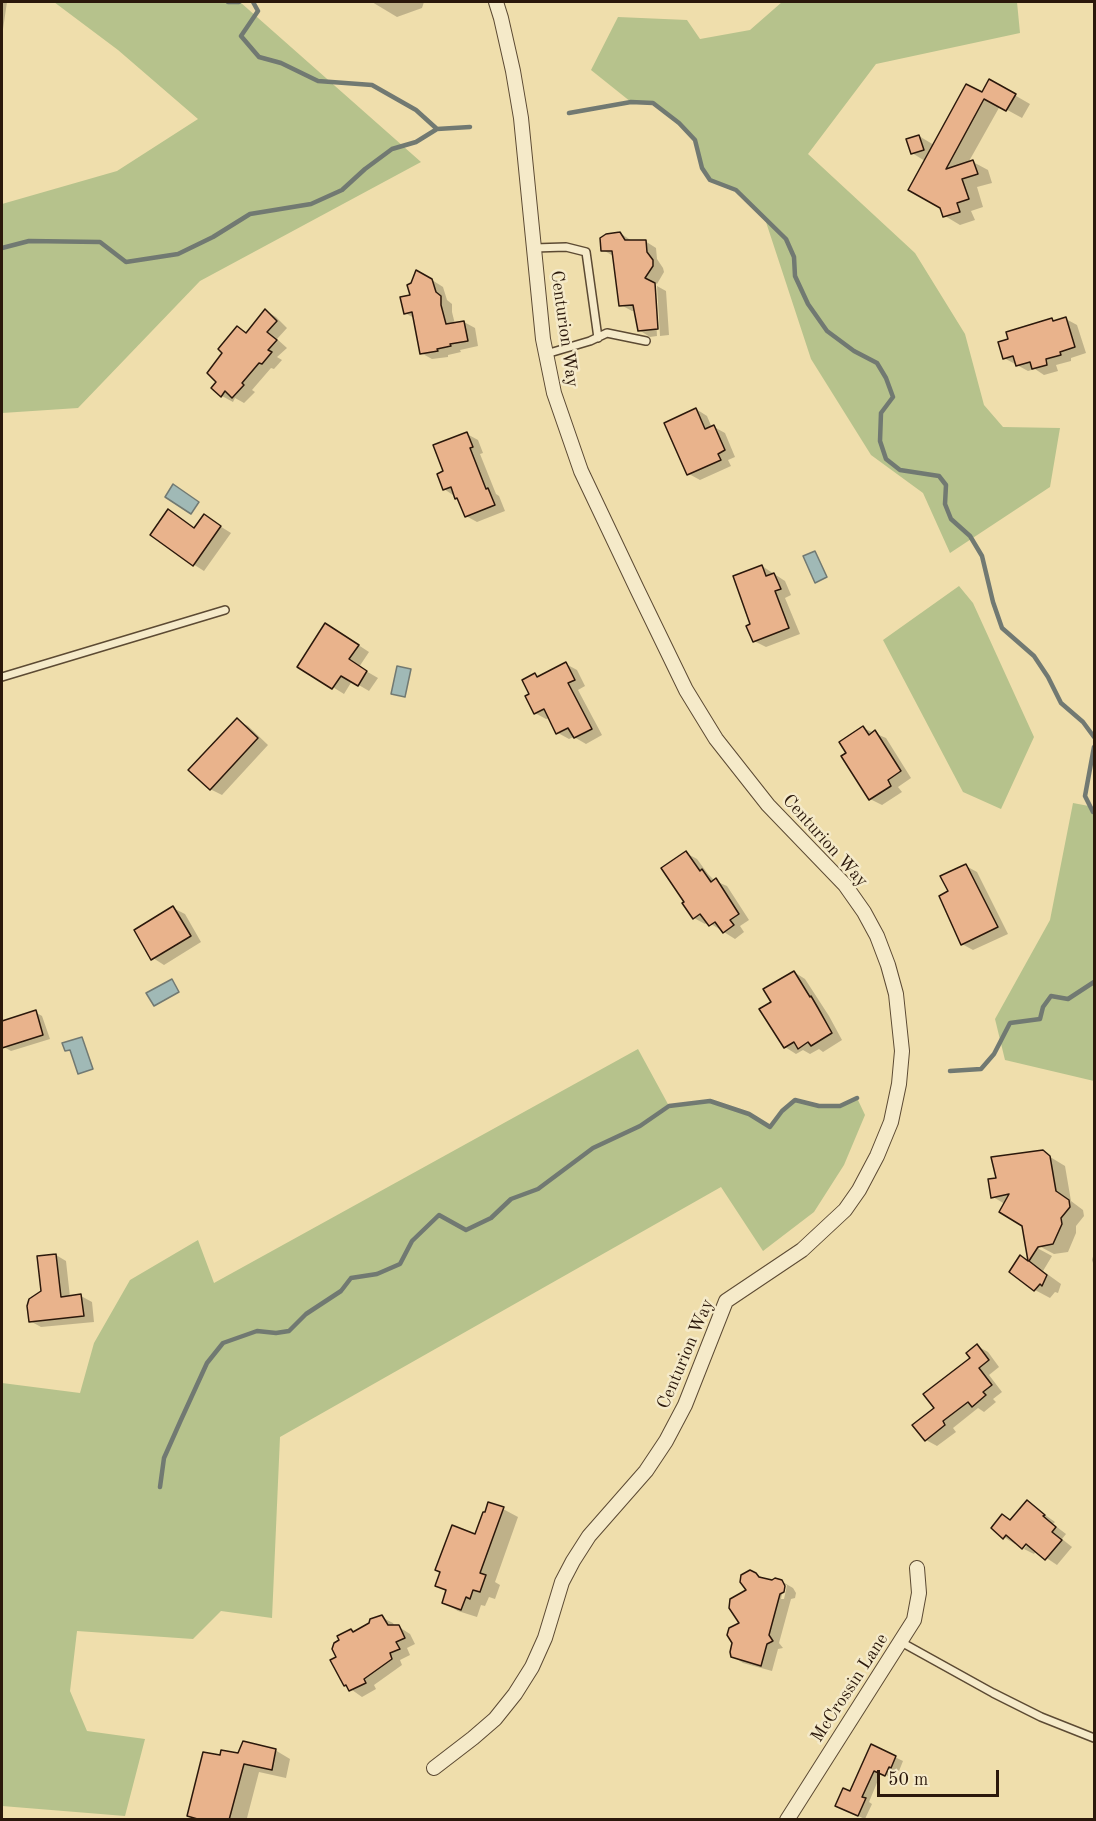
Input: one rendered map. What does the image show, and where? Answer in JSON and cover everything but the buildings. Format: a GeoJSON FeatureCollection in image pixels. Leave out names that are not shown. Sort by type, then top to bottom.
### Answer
{"type":"FeatureCollection","features":[{"type":"Feature","properties":{"kind":"street","name":"Centurion Way"},"geometry":{"type":"LineString","coordinates":[[434,1768],[495,1719],[515,1694],[545,1638],[562,1582],[573,1560],[589,1536],[646,1471],[666,1441],[685,1405],[726,1301],[802,1250],[845,1210],[859,1190],[877,1156],[891,1122],[899,1084],[902,1051],[896,994],[877,936],[864,912],[845,885],[749,783],[716,739],[686,690],[581,471],[554,393],[543,339],[521,118],[513,71],[496,2]]}},
{"type":"Feature","properties":{"kind":"street","name":"McCrossin Lane"},"geometry":{"type":"LineString","coordinates":[[787,1820],[914,1620],[919,1593],[917,1568]]}},
{"type":"Feature","properties":{"kind":"lane"},"geometry":{"type":"LineString","coordinates":[[534,248],[566,247],[586,252],[598,338]]}},
{"type":"Feature","properties":{"kind":"lane"},"geometry":{"type":"LineString","coordinates":[[546,354],[607,333],[646,341]]}},
{"type":"Feature","properties":{"kind":"lane"},"geometry":{"type":"LineString","coordinates":[[2,677],[225,610]]}},
{"type":"Feature","properties":{"kind":"lane"},"geometry":{"type":"LineString","coordinates":[[901,1642],[1041,1717],[1095,1738]]}},
{"type":"Feature","properties":{"kind":"green space"},"geometry":{"type":"Polygon","coordinates":[[[54,2],[240,2],[421,162],[200,281],[78,408],[2,413],[2,204],[117,171],[198,119],[118,50],[54,2]]]}},
{"type":"Feature","properties":{"kind":"green space"},"geometry":{"type":"Polygon","coordinates":[[[782,2],[1017,2],[1020,33],[876,64],[808,154],[915,253],[965,334],[984,405],[1003,427],[1060,428],[1050,487],[950,553],[923,493],[871,455],[811,359],[765,219],[736,190],[710,180],[702,168],[695,140],[679,123],[653,103],[631,102],[591,70],[618,17],[687,20],[700,39],[750,30],[782,2]]]}},
{"type":"Feature","properties":{"kind":"green space"},"geometry":{"type":"Polygon","coordinates":[[[959,586],[973,603],[1034,737],[1001,809],[963,792],[883,640],[959,586]]]}},
{"type":"Feature","properties":{"kind":"green space"},"geometry":{"type":"Polygon","coordinates":[[[1073,803],[1094,807],[1094,1081],[1005,1060],[995,1019],[1050,920],[1073,803]]]}},
{"type":"Feature","properties":{"kind":"green space"},"geometry":{"type":"Polygon","coordinates":[[[638,1049],[669,1106],[710,1101],[749,1114],[770,1127],[782,1111],[795,1100],[819,1106],[840,1106],[857,1098],[865,1115],[844,1165],[814,1212],[763,1251],[721,1187],[280,1437],[272,1618],[221,1611],[193,1639],[77,1631],[70,1691],[87,1731],[145,1739],[125,1816],[2,1806],[2,1383],[80,1393],[94,1343],[130,1280],[198,1240],[214,1283],[638,1049]]]}},
{"type":"Feature","properties":{"kind":"water"},"geometry":{"type":"Polygon","coordinates":[[[173,484],[199,502],[191,514],[165,497],[173,484]]]}},
{"type":"Feature","properties":{"kind":"water"},"geometry":{"type":"Polygon","coordinates":[[[815,551],[827,577],[815,583],[803,556],[815,551]]]}},
{"type":"Feature","properties":{"kind":"water"},"geometry":{"type":"Polygon","coordinates":[[[397,666],[411,669],[405,697],[391,694],[397,666]]]}},
{"type":"Feature","properties":{"kind":"water"},"geometry":{"type":"Polygon","coordinates":[[[172,979],[179,992],[154,1006],[146,993],[172,979]]]}},
{"type":"Feature","properties":{"kind":"water"},"geometry":{"type":"Polygon","coordinates":[[[82,1037],[93,1069],[78,1074],[70,1050],[65,1051],[62,1043],[82,1037]]]}},
{"type":"Feature","properties":{"kind":"waterway"},"geometry":{"type":"LineString","coordinates":[[228,2],[239,2]]}},
{"type":"Feature","properties":{"kind":"waterway"},"geometry":{"type":"LineString","coordinates":[[253,2],[258,11],[241,36],[259,57],[281,63],[318,81],[372,85],[416,110],[437,129]]}},
{"type":"Feature","properties":{"kind":"waterway"},"geometry":{"type":"LineString","coordinates":[[569,113],[631,102],[653,103],[679,123],[695,140],[702,168],[710,180],[736,190],[786,239],[794,257],[795,276],[808,304],[827,331],[854,351],[877,363],[886,378],[893,397],[881,413],[880,441],[886,459],[900,470],[939,476],[946,485],[945,504],[951,519],[970,536],[982,556],[1002,628],[1034,656],[1061,703],[1083,722],[1094,737]]}},
{"type":"Feature","properties":{"kind":"waterway"},"geometry":{"type":"LineString","coordinates":[[2,248],[29,241],[100,242],[126,262],[178,254],[213,237],[250,214],[311,204],[342,190],[392,149],[416,142],[437,129],[470,127]]}},
{"type":"Feature","properties":{"kind":"waterway"},"geometry":{"type":"LineString","coordinates":[[1094,747],[1085,796],[1094,812]]}},
{"type":"Feature","properties":{"kind":"waterway"},"geometry":{"type":"LineString","coordinates":[[950,1071],[981,1069],[994,1054],[1010,1023],[1040,1019],[1043,1007],[1051,996],[1068,999],[1094,982]]}},
{"type":"Feature","properties":{"kind":"waterway"},"geometry":{"type":"LineString","coordinates":[[160,1487],[164,1458],[207,1363],[223,1343],[257,1331],[276,1333],[289,1331],[306,1314],[341,1291],[351,1278],[377,1274],[400,1264],[412,1241],[439,1215],[466,1230],[491,1218],[511,1199],[538,1189],[593,1148],[640,1126],[669,1106],[710,1101],[749,1114],[770,1127],[782,1111],[795,1100],[819,1106],[840,1106],[857,1098]]}}]}
